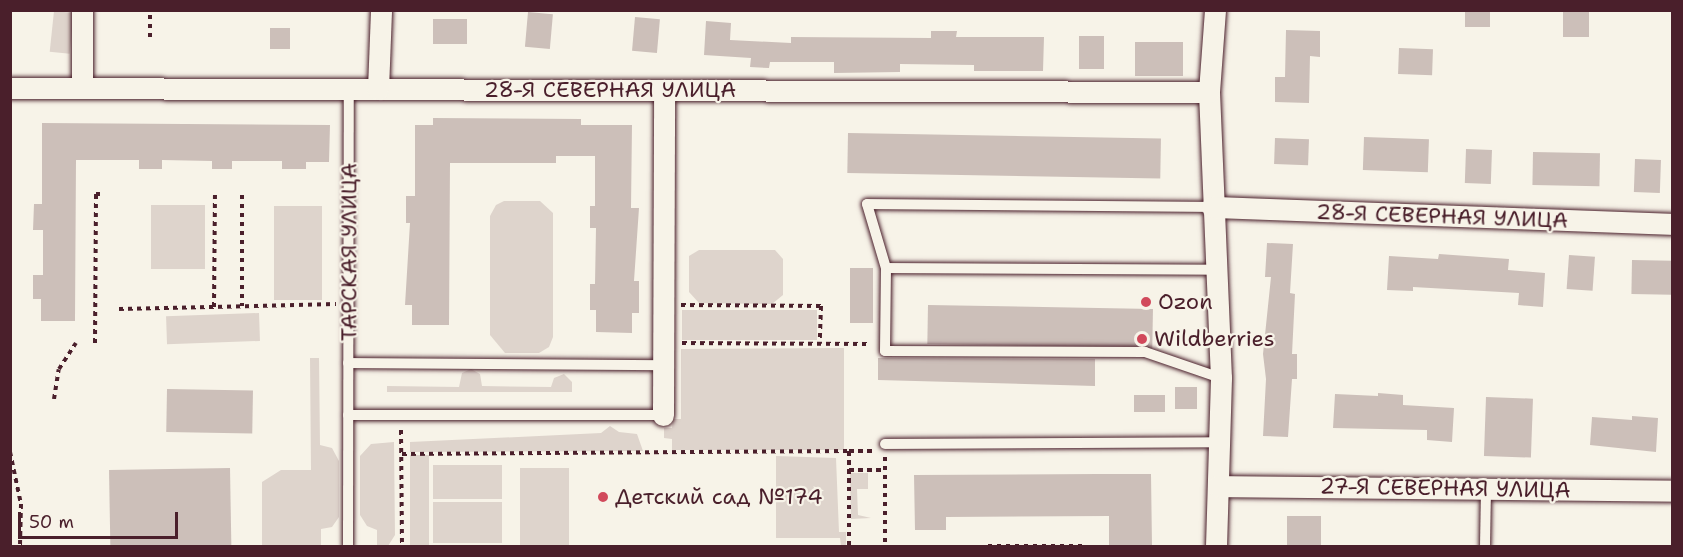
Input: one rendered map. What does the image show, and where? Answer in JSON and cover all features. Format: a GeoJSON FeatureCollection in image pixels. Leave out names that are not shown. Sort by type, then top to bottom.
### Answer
{"type":"FeatureCollection","features":[{"type":"Feature","properties":{"kind":"street"},"geometry":{"type":"LineString","coordinates":[[82,10],[82,88]]}},
{"type":"Feature","properties":{"kind":"street"},"geometry":{"type":"LineString","coordinates":[[378,89],[381,10]]}},
{"type":"Feature","properties":{"kind":"street"},"geometry":{"type":"LineString","coordinates":[[1215,10],[1209,92],[1212,207],[1221,378],[1216,546]]}},
{"type":"Feature","properties":{"kind":"street","name":"28-Я СЕВЕРНАЯ УЛИЦА"},"geometry":{"type":"LineString","coordinates":[[10,88],[1209,92]]}},
{"type":"Feature","properties":{"kind":"street"},"geometry":{"type":"LineString","coordinates":[[663,415],[663,365],[672,340],[664,90]]}},
{"type":"Feature","properties":{"kind":"street","name":"28-Я СЕВЕРНАЯ УЛИЦА"},"geometry":{"type":"LineString","coordinates":[[1212,207],[1672,224]]}},
{"type":"Feature","properties":{"kind":"street","name":"27-Я СЕВЕРНАЯ УЛИЦА"},"geometry":{"type":"LineString","coordinates":[[1218,486],[1486,487],[1672,491]]}},
{"type":"Feature","properties":{"kind":"lane","name":"ТАРСКАЯ УЛИЦА"},"geometry":{"type":"LineString","coordinates":[[348,546],[349,89]]}},
{"type":"Feature","properties":{"kind":"lane"},"geometry":{"type":"LineString","coordinates":[[1212,207],[867,204],[886,268],[885,351],[1145,352],[1221,378]]}},
{"type":"Feature","properties":{"kind":"lane"},"geometry":{"type":"LineString","coordinates":[[886,268],[1217,270]]}},
{"type":"Feature","properties":{"kind":"lane"},"geometry":{"type":"LineString","coordinates":[[348,363],[663,365]]}},
{"type":"Feature","properties":{"kind":"lane"},"geometry":{"type":"LineString","coordinates":[[348,415],[663,415]]}},
{"type":"Feature","properties":{"kind":"lane"},"geometry":{"type":"LineString","coordinates":[[885,444],[1218,442]]}},
{"type":"Feature","properties":{"kind":"lane"},"geometry":{"type":"LineString","coordinates":[[1485,546],[1486,487]]}},
{"type":"Feature","properties":{"kind":"path"},"geometry":{"type":"LineString","coordinates":[[150,10],[150,37]]}},
{"type":"Feature","properties":{"kind":"path"},"geometry":{"type":"LineString","coordinates":[[95,343],[96,194],[100,194]]}},
{"type":"Feature","properties":{"kind":"path"},"geometry":{"type":"LineString","coordinates":[[214,307],[216,195]]}},
{"type":"Feature","properties":{"kind":"path"},"geometry":{"type":"LineString","coordinates":[[242,195],[242,306]]}},
{"type":"Feature","properties":{"kind":"path"},"geometry":{"type":"LineString","coordinates":[[119,309],[328,304]]}},
{"type":"Feature","properties":{"kind":"path"},"geometry":{"type":"LineString","coordinates":[[677,315],[677,305],[820,306],[820,344]]}},
{"type":"Feature","properties":{"kind":"path"},"geometry":{"type":"LineString","coordinates":[[672,340],[885,344]]}},
{"type":"Feature","properties":{"kind":"path"},"geometry":{"type":"LineString","coordinates":[[54,399],[59,369],[76,343]]}},
{"type":"Feature","properties":{"kind":"path"},"geometry":{"type":"LineString","coordinates":[[401,442],[402,546]]}},
{"type":"Feature","properties":{"kind":"path"},"geometry":{"type":"LineString","coordinates":[[849,451],[849,546]]}},
{"type":"Feature","properties":{"kind":"path"},"geometry":{"type":"LineString","coordinates":[[402,454],[885,451],[885,546]]}},
{"type":"Feature","properties":{"kind":"path"},"geometry":{"type":"LineString","coordinates":[[10,452],[21,504],[20,546]]}},
{"type":"Feature","properties":{"kind":"path"},"geometry":{"type":"LineString","coordinates":[[849,470],[885,470]]}},
{"type":"Feature","properties":{"kind":"path"},"geometry":{"type":"LineString","coordinates":[[988,546],[1082,546]]}},
{"type":"Feature","properties":{"kind":"shaded area"},"geometry":{"type":"Polygon","coordinates":[[[54,11],[74,13],[70,54],[50,52],[54,11]]]}},
{"type":"Feature","properties":{"kind":"shaded area"},"geometry":{"type":"Polygon","coordinates":[[[504,201],[540,201],[553,213],[553,337],[549,347],[539,353],[505,353],[490,335],[490,216],[496,205],[504,201]]]}},
{"type":"Feature","properties":{"kind":"shaded area"},"geometry":{"type":"Polygon","coordinates":[[[151,205],[205,205],[205,269],[151,269],[151,205]]]}},
{"type":"Feature","properties":{"kind":"shaded area"},"geometry":{"type":"Polygon","coordinates":[[[274,206],[322,206],[322,300],[274,300],[274,206]]]}},
{"type":"Feature","properties":{"kind":"shaded area"},"geometry":{"type":"Polygon","coordinates":[[[699,250],[775,250],[783,259],[783,295],[772,304],[699,303],[689,292],[689,256],[699,250]]]}},
{"type":"Feature","properties":{"kind":"shaded area"},"geometry":{"type":"Polygon","coordinates":[[[682,310],[817,310],[817,340],[682,340],[682,310]]]}},
{"type":"Feature","properties":{"kind":"shaded area"},"geometry":{"type":"Polygon","coordinates":[[[259,313],[260,341],[167,344],[166,316],[259,313]]]}},
{"type":"Feature","properties":{"kind":"shaded area"},"geometry":{"type":"Polygon","coordinates":[[[844,348],[844,450],[672,450],[672,439],[664,438],[664,428],[672,428],[673,419],[681,419],[681,349],[844,348]]]}},
{"type":"Feature","properties":{"kind":"shaded area"},"geometry":{"type":"Polygon","coordinates":[[[310,358],[319,358],[320,445],[332,448],[339,461],[339,517],[332,527],[321,529],[321,546],[262,546],[262,482],[281,470],[311,470],[310,358]]]}},
{"type":"Feature","properties":{"kind":"shaded area"},"geometry":{"type":"Polygon","coordinates":[[[471,369],[480,374],[482,386],[551,387],[554,378],[564,374],[572,382],[572,392],[387,392],[387,386],[459,387],[462,373],[471,369]]]}},
{"type":"Feature","properties":{"kind":"shaded area"},"geometry":{"type":"Polygon","coordinates":[[[610,426],[619,432],[637,434],[643,451],[410,452],[410,442],[601,433],[610,426]]]}},
{"type":"Feature","properties":{"kind":"shaded area"},"geometry":{"type":"Polygon","coordinates":[[[394,442],[395,535],[388,546],[377,546],[377,530],[367,526],[360,515],[360,456],[371,444],[394,442]]]}},
{"type":"Feature","properties":{"kind":"shaded area"},"geometry":{"type":"Polygon","coordinates":[[[410,455],[429,455],[429,546],[410,546],[410,455]]]}},
{"type":"Feature","properties":{"kind":"shaded area"},"geometry":{"type":"Polygon","coordinates":[[[776,456],[836,458],[839,532],[846,532],[846,546],[841,546],[840,538],[776,538],[776,456]]]}},
{"type":"Feature","properties":{"kind":"shaded area"},"geometry":{"type":"Polygon","coordinates":[[[433,465],[502,465],[502,499],[433,499],[433,465]]]}},
{"type":"Feature","properties":{"kind":"shaded area"},"geometry":{"type":"Polygon","coordinates":[[[520,468],[569,468],[569,546],[520,546],[520,468]]]}},
{"type":"Feature","properties":{"kind":"shaded area"},"geometry":{"type":"Polygon","coordinates":[[[850,473],[868,473],[868,489],[857,489],[858,515],[871,518],[851,519],[850,473]]]}},
{"type":"Feature","properties":{"kind":"shaded area"},"geometry":{"type":"Polygon","coordinates":[[[433,502],[502,502],[502,543],[433,543],[433,502]]]}},
{"type":"Feature","properties":{"kind":"building"},"geometry":{"type":"Polygon","coordinates":[[[1465,10],[1490,10],[1490,27],[1465,27],[1465,10]]]}},
{"type":"Feature","properties":{"kind":"building"},"geometry":{"type":"Polygon","coordinates":[[[1563,10],[1589,10],[1589,37],[1563,37],[1563,10]]]}},
{"type":"Feature","properties":{"kind":"building"},"geometry":{"type":"Polygon","coordinates":[[[528,12],[553,14],[550,49],[525,47],[528,12]]]}},
{"type":"Feature","properties":{"kind":"building"},"geometry":{"type":"Polygon","coordinates":[[[635,17],[660,19],[657,53],[632,51],[635,17]]]}},
{"type":"Feature","properties":{"kind":"building"},"geometry":{"type":"Polygon","coordinates":[[[433,19],[467,19],[467,44],[433,44],[433,19]]]}},
{"type":"Feature","properties":{"kind":"building"},"geometry":{"type":"Polygon","coordinates":[[[706,21],[731,23],[730,40],[791,43],[791,37],[931,38],[931,31],[957,31],[956,37],[1044,37],[1043,71],[974,71],[974,65],[900,64],[900,72],[834,73],[834,62],[770,62],[769,68],[750,67],[751,58],[704,55],[706,21]]]}},
{"type":"Feature","properties":{"kind":"building"},"geometry":{"type":"Polygon","coordinates":[[[270,28],[290,28],[290,49],[270,49],[270,28]]]}},
{"type":"Feature","properties":{"kind":"building"},"geometry":{"type":"Polygon","coordinates":[[[1286,30],[1320,31],[1320,57],[1310,56],[1309,103],[1275,102],[1275,77],[1285,77],[1286,30]]]}},
{"type":"Feature","properties":{"kind":"building"},"geometry":{"type":"Polygon","coordinates":[[[1079,36],[1104,36],[1104,69],[1079,69],[1079,36]]]}},
{"type":"Feature","properties":{"kind":"building"},"geometry":{"type":"Polygon","coordinates":[[[1135,42],[1183,42],[1183,76],[1135,76],[1135,42]]]}},
{"type":"Feature","properties":{"kind":"building"},"geometry":{"type":"Polygon","coordinates":[[[1399,48],[1433,49],[1432,75],[1398,74],[1399,48]]]}},
{"type":"Feature","properties":{"kind":"building"},"geometry":{"type":"Polygon","coordinates":[[[433,118],[581,119],[581,125],[632,125],[631,208],[639,208],[634,281],[639,281],[639,313],[632,313],[632,333],[596,332],[596,310],[590,310],[590,284],[595,284],[596,228],[590,228],[590,206],[595,206],[595,156],[556,156],[556,163],[450,163],[449,325],[412,325],[412,305],[405,305],[410,223],[406,223],[406,196],[415,196],[415,125],[433,125],[433,118]]]}},
{"type":"Feature","properties":{"kind":"building"},"geometry":{"type":"Polygon","coordinates":[[[42,123],[330,125],[329,162],[306,162],[306,169],[282,169],[282,161],[232,161],[232,169],[212,169],[212,161],[162,160],[162,169],[139,169],[139,160],[76,160],[75,321],[41,321],[41,299],[33,299],[33,275],[43,275],[43,230],[33,230],[34,204],[42,204],[42,123]]]}},
{"type":"Feature","properties":{"kind":"building"},"geometry":{"type":"Polygon","coordinates":[[[848,133],[1161,138],[1160,178],[847,173],[848,133]]]}},
{"type":"Feature","properties":{"kind":"building"},"geometry":{"type":"Polygon","coordinates":[[[1364,137],[1429,139],[1428,172],[1363,170],[1364,137]]]}},
{"type":"Feature","properties":{"kind":"building"},"geometry":{"type":"Polygon","coordinates":[[[1275,138],[1309,139],[1308,165],[1274,164],[1275,138]]]}},
{"type":"Feature","properties":{"kind":"building"},"geometry":{"type":"Polygon","coordinates":[[[1466,149],[1492,150],[1491,184],[1465,183],[1466,149]]]}},
{"type":"Feature","properties":{"kind":"building"},"geometry":{"type":"Polygon","coordinates":[[[1533,152],[1600,153],[1599,186],[1532,185],[1533,152]]]}},
{"type":"Feature","properties":{"kind":"building"},"geometry":{"type":"Polygon","coordinates":[[[1635,159],[1661,160],[1660,193],[1634,192],[1635,159]]]}},
{"type":"Feature","properties":{"kind":"building"},"geometry":{"type":"Polygon","coordinates":[[[1267,243],[1293,244],[1290,293],[1295,294],[1292,354],[1297,354],[1297,379],[1292,379],[1288,437],[1263,436],[1266,379],[1263,354],[1271,277],[1265,277],[1267,243]]]}},
{"type":"Feature","properties":{"kind":"building"},"geometry":{"type":"Polygon","coordinates":[[[1439,254],[1509,259],[1508,270],[1545,273],[1543,307],[1518,305],[1519,293],[1413,287],[1413,291],[1387,290],[1389,256],[1438,259],[1439,254]]]}},
{"type":"Feature","properties":{"kind":"building"},"geometry":{"type":"Polygon","coordinates":[[[1569,255],[1595,257],[1593,291],[1567,289],[1569,255]]]}},
{"type":"Feature","properties":{"kind":"building"},"geometry":{"type":"Polygon","coordinates":[[[1632,260],[1672,261],[1671,295],[1631,294],[1632,260]]]}},
{"type":"Feature","properties":{"kind":"building"},"geometry":{"type":"Polygon","coordinates":[[[850,268],[873,268],[873,323],[850,323],[850,268]]]}},
{"type":"Feature","properties":{"kind":"building"},"geometry":{"type":"Polygon","coordinates":[[[928,305],[1153,309],[1152,348],[927,344],[928,305]]]}},
{"type":"Feature","properties":{"kind":"building"},"geometry":{"type":"Polygon","coordinates":[[[878,358],[1095,359],[1095,386],[878,380],[878,358]]]}},
{"type":"Feature","properties":{"kind":"building"},"geometry":{"type":"Polygon","coordinates":[[[1175,387],[1197,387],[1197,409],[1175,409],[1175,387]]]}},
{"type":"Feature","properties":{"kind":"building"},"geometry":{"type":"Polygon","coordinates":[[[167,389],[253,391],[252,433],[166,432],[167,389]]]}},
{"type":"Feature","properties":{"kind":"building"},"geometry":{"type":"Polygon","coordinates":[[[1378,393],[1403,395],[1403,405],[1454,408],[1452,442],[1427,440],[1427,430],[1333,428],[1335,394],[1378,396],[1378,393]]]}},
{"type":"Feature","properties":{"kind":"building"},"geometry":{"type":"Polygon","coordinates":[[[1134,395],[1165,395],[1165,412],[1134,412],[1134,395]]]}},
{"type":"Feature","properties":{"kind":"building"},"geometry":{"type":"Polygon","coordinates":[[[1486,397],[1533,399],[1531,458],[1484,456],[1486,397]]]}},
{"type":"Feature","properties":{"kind":"building"},"geometry":{"type":"Polygon","coordinates":[[[1632,416],[1658,418],[1656,452],[1590,445],[1592,417],[1632,420],[1632,416]]]}},
{"type":"Feature","properties":{"kind":"building"},"geometry":{"type":"Polygon","coordinates":[[[230,468],[231,546],[110,546],[109,470],[230,468]]]}},
{"type":"Feature","properties":{"kind":"building"},"geometry":{"type":"Polygon","coordinates":[[[1151,474],[1152,546],[1109,546],[1109,516],[946,517],[946,530],[915,530],[914,475],[1151,474]]]}},
{"type":"Feature","properties":{"kind":"building"},"geometry":{"type":"Polygon","coordinates":[[[1287,516],[1321,516],[1321,545],[1287,545],[1287,516]]]}},
{"type":"Feature","properties":{"kind":"place","name":"Ozon"},"geometry":{"type":"Point","coordinates":[1146,302]}},
{"type":"Feature","properties":{"kind":"place","name":"Wildberries"},"geometry":{"type":"Point","coordinates":[1142,339]}},
{"type":"Feature","properties":{"kind":"place","name":"Детский сад №174"},"geometry":{"type":"Point","coordinates":[603,497]}}]}
